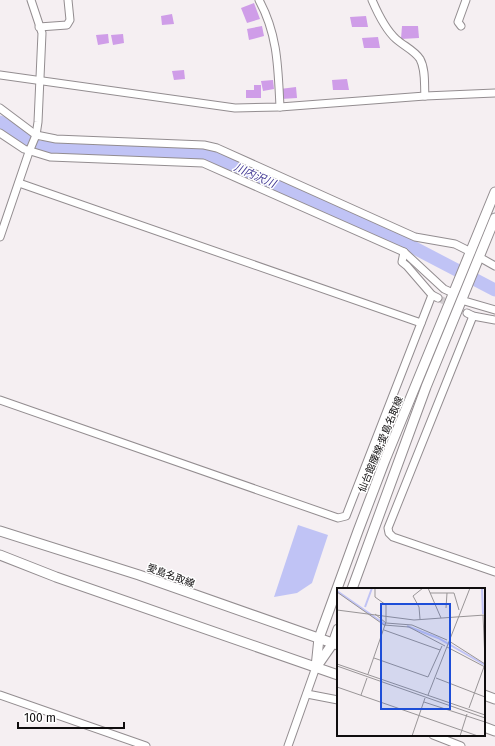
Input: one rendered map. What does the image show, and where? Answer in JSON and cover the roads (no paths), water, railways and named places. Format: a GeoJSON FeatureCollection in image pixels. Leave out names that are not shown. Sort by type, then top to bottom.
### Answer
{"type":"FeatureCollection","features":[{"type":"Feature","properties":{"kind":"main road","name":"仙台館腰線;愛島名取線"},"geometry":{"type":"LineString","coordinates":[[352,588],[426,386],[465,291],[473,258],[495,192]]}},
{"type":"Feature","properties":{"kind":"main road","name":"仙台館腰線;愛島名取線"},"geometry":{"type":"LineString","coordinates":[[338,588],[385,460],[455,290],[495,218]]}},
{"type":"Feature","properties":{"kind":"main road","name":"愛島名取線"},"geometry":{"type":"LineString","coordinates":[[0,531],[139,575],[335,644]]}},
{"type":"Feature","properties":{"kind":"main road"},"geometry":{"type":"LineString","coordinates":[[0,555],[63,580],[184,623],[337,675]]}},
{"type":"Feature","properties":{"kind":"main road","name":"仙台館腰線;愛島名取線"},"geometry":{"type":"LineString","coordinates":[[316,667],[319,638],[337,589]]}},
{"type":"Feature","properties":{"kind":"main road"},"geometry":{"type":"LineString","coordinates":[[316,667],[335,644],[337,634]]}},
{"type":"Feature","properties":{"kind":"main road"},"geometry":{"type":"LineString","coordinates":[[485,695],[495,699]]}},
{"type":"Feature","properties":{"kind":"main road"},"geometry":{"type":"LineString","coordinates":[[485,727],[495,731]]}},
{"type":"Feature","properties":{"kind":"street"},"geometry":{"type":"LineString","coordinates":[[0,237],[36,136],[38,122],[42,33],[31,0]]}},
{"type":"Feature","properties":{"kind":"street"},"geometry":{"type":"LineString","coordinates":[[39,26],[67,25],[70,20],[68,0]]}},
{"type":"Feature","properties":{"kind":"street"},"geometry":{"type":"LineString","coordinates":[[259,0],[269,21],[277,51],[280,107]]}},
{"type":"Feature","properties":{"kind":"street"},"geometry":{"type":"LineString","coordinates":[[372,0],[387,29],[397,40],[417,55],[420,60],[423,68],[425,96]]}},
{"type":"Feature","properties":{"kind":"street"},"geometry":{"type":"LineString","coordinates":[[461,26],[458,22],[466,0]]}},
{"type":"Feature","properties":{"kind":"street"},"geometry":{"type":"LineString","coordinates":[[0,75],[235,108],[280,107],[425,96],[495,93]]}},
{"type":"Feature","properties":{"kind":"street"},"geometry":{"type":"LineString","coordinates":[[0,108],[36,136],[56,139],[204,145],[218,148],[415,237],[455,244],[473,258],[495,266]]}},
{"type":"Feature","properties":{"kind":"street"},"geometry":{"type":"LineString","coordinates":[[0,133],[24,149],[50,157],[203,162],[404,252],[444,289],[455,290]]}},
{"type":"Feature","properties":{"kind":"street"},"geometry":{"type":"LineString","coordinates":[[19,183],[421,324]]}},
{"type":"Feature","properties":{"kind":"street"},"geometry":{"type":"LineString","coordinates":[[0,400],[338,518],[346,516],[421,324],[435,297],[408,266],[402,262],[404,252]]}},
{"type":"Feature","properties":{"kind":"street"},"geometry":{"type":"LineString","coordinates":[[461,300],[495,310]]}},
{"type":"Feature","properties":{"kind":"street"},"geometry":{"type":"LineString","coordinates":[[495,320],[470,315],[388,528],[389,533],[393,537],[495,572]]}},
{"type":"Feature","properties":{"kind":"street"},"geometry":{"type":"LineString","coordinates":[[288,746],[316,667]]}},
{"type":"Feature","properties":{"kind":"street"},"geometry":{"type":"LineString","coordinates":[[307,694],[337,700]]}},
{"type":"Feature","properties":{"kind":"street"},"geometry":{"type":"LineString","coordinates":[[0,695],[146,746]]}},
{"type":"Feature","properties":{"kind":"street"},"geometry":{"type":"LineString","coordinates":[[436,736],[461,746]]}},
{"type":"Feature","properties":{"kind":"water"},"geometry":{"type":"Polygon","coordinates":[[[298,525],[328,535],[312,583],[297,593],[274,597],[298,525]]]}},
{"type":"Feature","properties":{"kind":"waterway","name":"川内沢川"},"geometry":{"type":"LineString","coordinates":[[0,122],[38,147],[213,156],[403,242],[495,290]]}},
{"type":"Feature","properties":{"kind":"tunnel"},"geometry":{"type":"LineString","coordinates":[[438,298],[467,313]]}}]}
